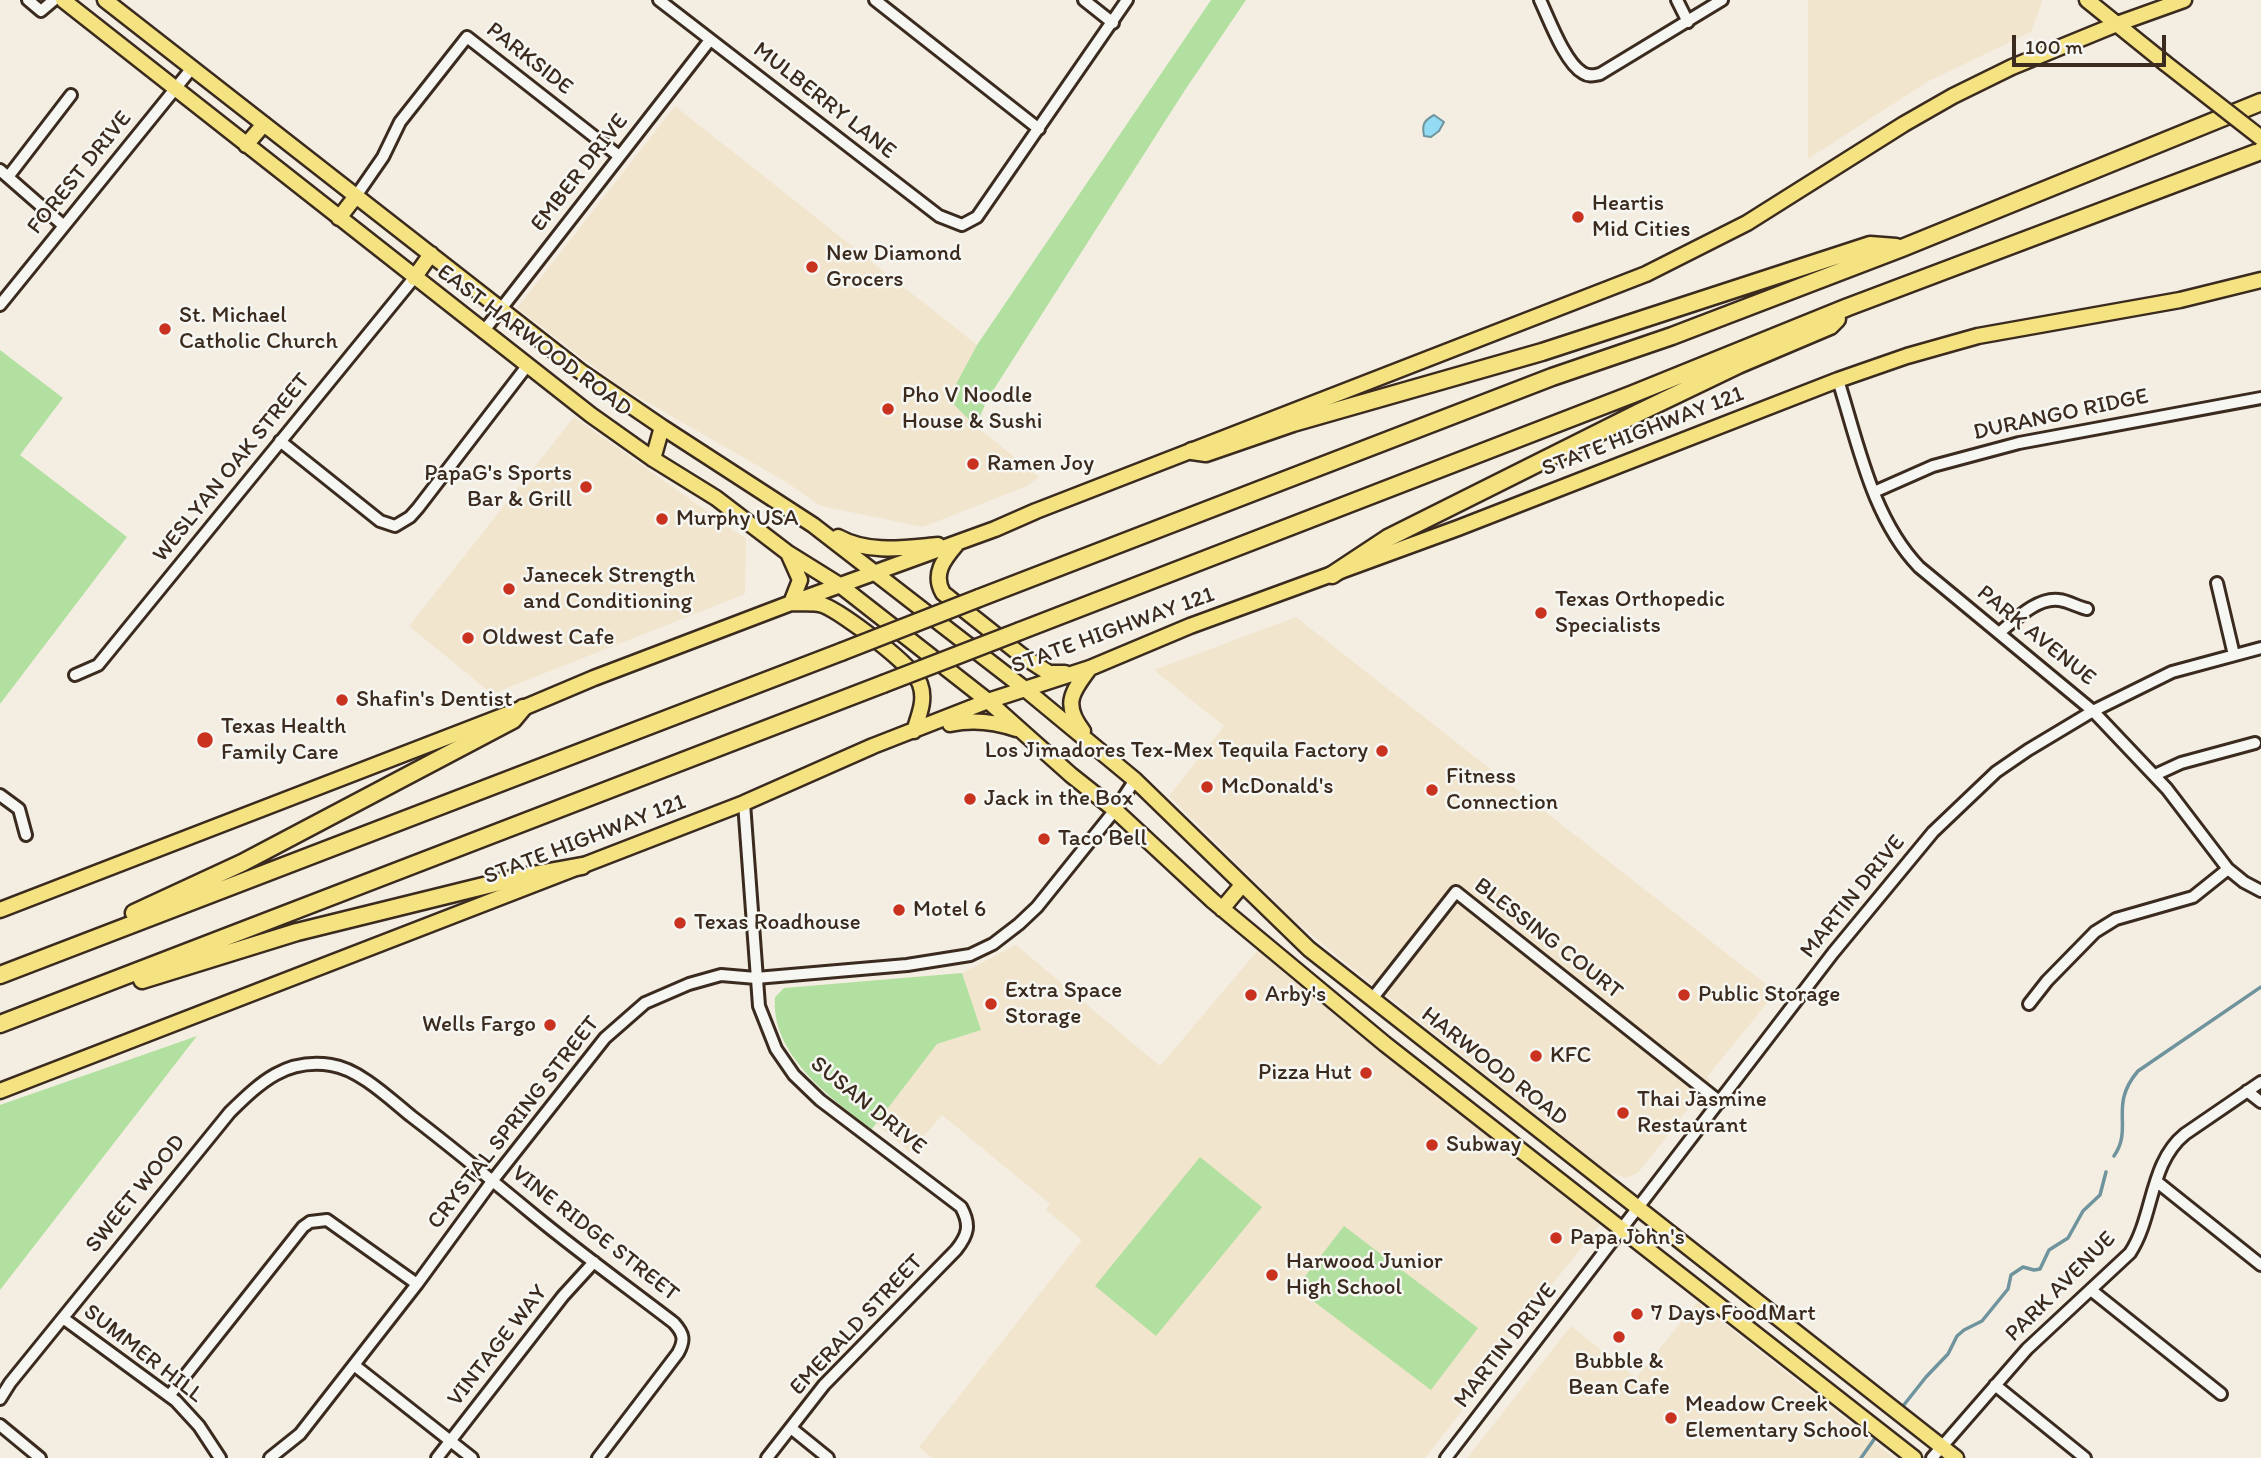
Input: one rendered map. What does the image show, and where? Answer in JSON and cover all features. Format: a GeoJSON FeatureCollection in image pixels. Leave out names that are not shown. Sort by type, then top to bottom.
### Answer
{"type":"FeatureCollection","features":[{"type":"Feature","properties":{"kind":"highway"},"geometry":{"type":"LineString","coordinates":[[0,975],[1552,377],[1672,336],[1902,248],[2261,102]]}},
{"type":"Feature","properties":{"kind":"highway"},"geometry":{"type":"LineString","coordinates":[[0,1024],[1633,394],[1848,307],[2261,151]]}},
{"type":"Feature","properties":{"kind":"highway"},"geometry":{"type":"LineString","coordinates":[[1192,451],[1206,453],[1293,423],[1542,352],[1870,245],[1902,248]]}},
{"type":"Feature","properties":{"kind":"highway"},"geometry":{"type":"LineString","coordinates":[[1332,575],[1388,538],[1628,418],[1738,365],[1830,326],[1848,307]]}},
{"type":"Feature","properties":{"kind":"highway"},"geometry":{"type":"LineString","coordinates":[[86,941],[120,919],[242,863],[513,720],[523,708]]}},
{"type":"Feature","properties":{"kind":"highway"},"geometry":{"type":"LineString","coordinates":[[88,990],[127,985],[297,932],[516,878],[582,866]]}},
{"type":"Feature","properties":{"kind":"main road","name":"EAST HARWOOD ROAD"},"geometry":{"type":"LineString","coordinates":[[63,0],[527,366],[653,459],[716,498],[788,553],[841,586],[988,701]]}},
{"type":"Feature","properties":{"kind":"main road","name":"EAST HARWOOD ROAD"},"geometry":{"type":"LineString","coordinates":[[105,0],[580,370],[813,525],[1025,689]]}},
{"type":"Feature","properties":{"kind":"main road"},"geometry":{"type":"LineString","coordinates":[[2087,0],[2261,138]]}},
{"type":"Feature","properties":{"kind":"main road"},"geometry":{"type":"LineString","coordinates":[[0,910],[523,708],[594,678],[791,603],[957,544],[1646,274],[1747,223],[1953,96],[2012,67],[2184,0]]}},
{"type":"Feature","properties":{"kind":"main road"},"geometry":{"type":"LineString","coordinates":[[246,145],[264,124]]}},
{"type":"Feature","properties":{"kind":"main road"},"geometry":{"type":"LineString","coordinates":[[339,218],[356,196]]}},
{"type":"Feature","properties":{"kind":"main road"},"geometry":{"type":"LineString","coordinates":[[414,278],[431,254]]}},
{"type":"Feature","properties":{"kind":"main road","name":"STATE HIGHWAY 121"},"geometry":{"type":"LineString","coordinates":[[0,1091],[744,803],[873,746],[988,701],[1090,668],[1190,626],[1332,575],[1838,380],[1907,356],[1978,336],[2180,300],[2261,280]]}},
{"type":"Feature","properties":{"kind":"main road"},"geometry":{"type":"LineString","coordinates":[[653,459],[662,427]]}},
{"type":"Feature","properties":{"kind":"main road"},"geometry":{"type":"LineString","coordinates":[[813,525],[850,544],[879,549],[957,544]]}},
{"type":"Feature","properties":{"kind":"main road"},"geometry":{"type":"LineString","coordinates":[[957,544],[943,560],[938,574],[943,593],[1021,655],[1049,673],[1090,668]]}},
{"type":"Feature","properties":{"kind":"main road"},"geometry":{"type":"LineString","coordinates":[[788,553],[800,580],[791,603]]}},
{"type":"Feature","properties":{"kind":"main road"},"geometry":{"type":"LineString","coordinates":[[791,603],[822,605],[903,661],[919,681],[923,697],[914,731],[969,720],[998,723],[1019,730]]}},
{"type":"Feature","properties":{"kind":"main road"},"geometry":{"type":"LineString","coordinates":[[1090,668],[1074,690],[1071,705],[1074,719],[1096,747]]}},
{"type":"Feature","properties":{"kind":"main road","name":"HARWOOD ROAD"},"geometry":{"type":"LineString","coordinates":[[1025,689],[1135,780],[1309,949],[1745,1293],[1936,1452],[1956,1458]]}},
{"type":"Feature","properties":{"kind":"main road","name":"HARWOOD ROAD"},"geometry":{"type":"LineString","coordinates":[[988,701],[1115,810],[1222,909],[1356,1019],[1914,1458]]}},
{"type":"Feature","properties":{"kind":"main road"},"geometry":{"type":"LineString","coordinates":[[1222,909],[1242,886]]}},
{"type":"Feature","properties":{"kind":"main road"},"geometry":{"type":"LineString","coordinates":[[1356,1019],[1372,999]]}},
{"type":"Feature","properties":{"kind":"main road"},"geometry":{"type":"LineString","coordinates":[[1479,1116],[1500,1100]]}},
{"type":"Feature","properties":{"kind":"main road"},"geometry":{"type":"LineString","coordinates":[[1729,1313],[1745,1293]]}},
{"type":"Feature","properties":{"kind":"street"},"geometry":{"type":"LineString","coordinates":[[28,0],[41,11],[54,0]]}},
{"type":"Feature","properties":{"kind":"street","name":"MULBERRY LANE"},"geometry":{"type":"LineString","coordinates":[[659,0],[939,216],[952,223],[962,226],[977,217],[1039,129]]}},
{"type":"Feature","properties":{"kind":"street"},"geometry":{"type":"LineString","coordinates":[[875,0],[1039,129],[1127,0]]}},
{"type":"Feature","properties":{"kind":"street"},"geometry":{"type":"LineString","coordinates":[[1084,0],[1113,23]]}},
{"type":"Feature","properties":{"kind":"street"},"geometry":{"type":"LineString","coordinates":[[1540,0],[1568,57],[1581,72],[1591,76],[1600,74],[1722,0]]}},
{"type":"Feature","properties":{"kind":"street"},"geometry":{"type":"LineString","coordinates":[[1677,0],[1688,22]]}},
{"type":"Feature","properties":{"kind":"street","name":"PARKSIDE"},"geometry":{"type":"LineString","coordinates":[[356,196],[383,157],[400,122],[467,37],[620,156]]}},
{"type":"Feature","properties":{"kind":"street","name":"EMBER DRIVE"},"geometry":{"type":"LineString","coordinates":[[483,332],[710,40]]}},
{"type":"Feature","properties":{"kind":"street","name":"FOREST DRIVE"},"geometry":{"type":"LineString","coordinates":[[0,305],[192,68]]}},
{"type":"Feature","properties":{"kind":"street"},"geometry":{"type":"LineString","coordinates":[[64,226],[4,174],[71,95]]}},
{"type":"Feature","properties":{"kind":"street","name":"WESLYAN OAK STREET"},"geometry":{"type":"LineString","coordinates":[[75,675],[98,665],[414,278]]}},
{"type":"Feature","properties":{"kind":"street"},"geometry":{"type":"LineString","coordinates":[[280,441],[380,521],[395,526],[410,517],[418,508],[527,366]]}},
{"type":"Feature","properties":{"kind":"street","name":"PARK AVENUE"},"geometry":{"type":"LineString","coordinates":[[1838,380],[1874,492],[1901,549],[1919,567],[2094,711],[2155,775],[2228,869],[2261,891]]}},
{"type":"Feature","properties":{"kind":"street","name":"DURANGO RIDGE"},"geometry":{"type":"LineString","coordinates":[[1874,492],[1933,466],[2019,443],[2261,398]]}},
{"type":"Feature","properties":{"kind":"street"},"geometry":{"type":"LineString","coordinates":[[2217,583],[2234,654]]}},
{"type":"Feature","properties":{"kind":"street"},"geometry":{"type":"LineString","coordinates":[[1999,633],[2030,609],[2044,603],[2063,600],[2087,609]]}},
{"type":"Feature","properties":{"kind":"street","name":"MARTIN DRIVE"},"geometry":{"type":"LineString","coordinates":[[1446,1458],[1838,947],[1933,832],[1996,772],[2094,711],[2172,672],[2261,648]]}},
{"type":"Feature","properties":{"kind":"street"},"geometry":{"type":"LineString","coordinates":[[2155,775],[2181,763],[2255,743]]}},
{"type":"Feature","properties":{"kind":"street","name":"CRYSTAL SPRING STREET"},"geometry":{"type":"LineString","coordinates":[[270,1458],[300,1434],[605,1038],[645,1003],[689,984],[720,975],[756,978],[933,962],[970,955],[993,944],[1019,925],[1037,906],[1115,810],[1135,780]]}},
{"type":"Feature","properties":{"kind":"street"},"geometry":{"type":"LineString","coordinates":[[0,795],[19,809],[26,835]]}},
{"type":"Feature","properties":{"kind":"street","name":"SUSAN DRIVE"},"geometry":{"type":"LineString","coordinates":[[744,803],[759,1006],[776,1049],[794,1075],[820,1100],[961,1207],[967,1218]]}},
{"type":"Feature","properties":{"kind":"street"},"geometry":{"type":"LineString","coordinates":[[2029,1004],[2047,981],[2095,932],[2116,919],[2193,897],[2228,869]]}},
{"type":"Feature","properties":{"kind":"street","name":"BLESSING COURT"},"geometry":{"type":"LineString","coordinates":[[1372,999],[1456,892],[1720,1102]]}},
{"type":"Feature","properties":{"kind":"street","name":"SWEET WOOD"},"geometry":{"type":"LineString","coordinates":[[0,1399],[9,1383],[230,1112],[278,1071],[303,1066],[337,1067]]}},
{"type":"Feature","properties":{"kind":"street","name":"VINE RIDGE STREET"},"geometry":{"type":"LineString","coordinates":[[337,1067],[363,1078],[594,1262],[674,1322],[682,1332],[684,1342],[678,1353],[598,1458]]}},
{"type":"Feature","properties":{"kind":"street","name":"PARK AVENUE"},"geometry":{"type":"LineString","coordinates":[[1936,1452],[2038,1338],[2134,1246],[2168,1152],[2179,1138],[2261,1082]]}},
{"type":"Feature","properties":{"kind":"street"},"geometry":{"type":"LineString","coordinates":[[2247,1091],[2261,1102]]}},
{"type":"Feature","properties":{"kind":"street"},"geometry":{"type":"LineString","coordinates":[[2157,1181],[2261,1265]]}},
{"type":"Feature","properties":{"kind":"street","name":"EMERALD STREET"},"geometry":{"type":"LineString","coordinates":[[767,1458],[824,1385],[956,1250],[968,1230],[967,1218]]}},
{"type":"Feature","properties":{"kind":"street"},"geometry":{"type":"LineString","coordinates":[[169,1396],[303,1227],[310,1222],[327,1220],[417,1284]]}},
{"type":"Feature","properties":{"kind":"street","name":"VINTAGE WAY"},"geometry":{"type":"LineString","coordinates":[[437,1458],[563,1296],[594,1262]]}},
{"type":"Feature","properties":{"kind":"street"},"geometry":{"type":"LineString","coordinates":[[2091,1290],[2221,1394]]}},
{"type":"Feature","properties":{"kind":"street","name":"SUMMER HILL"},"geometry":{"type":"LineString","coordinates":[[63,1318],[169,1396],[199,1426],[220,1458]]}},
{"type":"Feature","properties":{"kind":"street"},"geometry":{"type":"LineString","coordinates":[[354,1365],[472,1458]]}},
{"type":"Feature","properties":{"kind":"street"},"geometry":{"type":"LineString","coordinates":[[1996,1385],[2085,1458]]}},
{"type":"Feature","properties":{"kind":"street"},"geometry":{"type":"LineString","coordinates":[[0,1425],[40,1458]]}},
{"type":"Feature","properties":{"kind":"street"},"geometry":{"type":"LineString","coordinates":[[790,1428],[828,1458]]}},
{"type":"Feature","properties":{"kind":"shaded area"},"geometry":{"type":"Polygon","coordinates":[[[1808,0],[2042,2],[2031,32],[1927,82],[1808,159],[1808,0]]]}},
{"type":"Feature","properties":{"kind":"shaded area"},"geometry":{"type":"Polygon","coordinates":[[[675,106],[977,345],[948,399],[976,426],[1039,477],[1027,486],[923,527],[821,506],[786,482],[619,386],[517,308],[675,106]]]}},
{"type":"Feature","properties":{"kind":"shaded area"},"geometry":{"type":"Polygon","coordinates":[[[574,417],[746,539],[745,594],[492,694],[409,626],[574,417]]]}},
{"type":"Feature","properties":{"kind":"shaded area"},"geometry":{"type":"Polygon","coordinates":[[[1296,617],[1776,992],[1707,1077],[1710,1081],[1638,1173],[1626,1178],[1608,1172],[1341,959],[1290,917],[1169,796],[1224,726],[1154,670],[1296,617]]]}},
{"type":"Feature","properties":{"kind":"shaded area","name":"Harwood Junior High School"},"geometry":{"type":"Polygon","coordinates":[[[1016,945],[1160,1066],[1258,950],[1600,1225],[1496,1354],[1466,1406],[1425,1458],[932,1458],[919,1447],[1082,1240],[1046,1210],[1050,1204],[942,1115],[910,1152],[876,1124],[937,1044],[980,1030],[962,973],[1016,945]]]}},
{"type":"Feature","properties":{"kind":"shaded area","name":"Meadow Creek Elementary School"},"geometry":{"type":"Polygon","coordinates":[[[1697,1302],[1894,1458],[1467,1458],[1571,1326],[1636,1378],[1697,1302]]]}},
{"type":"Feature","properties":{"kind":"green space"},"geometry":{"type":"Polygon","coordinates":[[[1211,0],[1246,0],[1185,90],[987,400],[976,426],[948,399],[977,345],[1211,0]]]}},
{"type":"Feature","properties":{"kind":"green space"},"geometry":{"type":"Polygon","coordinates":[[[0,350],[63,398],[20,455],[127,537],[0,704],[0,350]]]}},
{"type":"Feature","properties":{"kind":"green space"},"geometry":{"type":"Polygon","coordinates":[[[962,973],[981,1030],[937,1044],[872,1129],[839,1104],[806,1073],[782,1037],[776,1018],[775,997],[784,988],[962,973]]]}},
{"type":"Feature","properties":{"kind":"green space"},"geometry":{"type":"Polygon","coordinates":[[[197,1036],[0,1290],[0,1105],[197,1036]]]}},
{"type":"Feature","properties":{"kind":"green space"},"geometry":{"type":"Polygon","coordinates":[[[1200,1157],[1262,1207],[1156,1336],[1095,1286],[1200,1157]]]}},
{"type":"Feature","properties":{"kind":"green space"},"geometry":{"type":"Polygon","coordinates":[[[1344,1226],[1478,1328],[1431,1390],[1296,1288],[1344,1226]]]}},
{"type":"Feature","properties":{"kind":"water"},"geometry":{"type":"Polygon","coordinates":[[[1434,115],[1444,122],[1439,131],[1431,137],[1424,136],[1424,124],[1434,115]]]}},
{"type":"Feature","properties":{"kind":"waterway"},"geometry":{"type":"LineString","coordinates":[[2114,1156],[2122,1135],[2124,1095],[2138,1071],[2261,987]]}},
{"type":"Feature","properties":{"kind":"waterway"},"geometry":{"type":"LineString","coordinates":[[1903,1406],[1948,1354],[1957,1336],[1982,1321],[2008,1289],[2011,1275],[2023,1267],[2040,1269],[2049,1250],[2068,1238],[2083,1211],[2100,1195],[2106,1172]]}},
{"type":"Feature","properties":{"kind":"waterway"},"geometry":{"type":"LineString","coordinates":[[1861,1458],[1875,1438]]}},
{"type":"Feature","properties":{"kind":"place","name":"Heartis Mid Cities"},"geometry":{"type":"Point","coordinates":[1578,217]}},
{"type":"Feature","properties":{"kind":"place","name":"New Diamond Grocers"},"geometry":{"type":"Point","coordinates":[812,267]}},
{"type":"Feature","properties":{"kind":"place","name":"St. Michael Catholic Church"},"geometry":{"type":"Point","coordinates":[165,329]}},
{"type":"Feature","properties":{"kind":"place","name":"Pho V Noodle House & Sushi"},"geometry":{"type":"Point","coordinates":[888,409]}},
{"type":"Feature","properties":{"kind":"place","name":"Ramen Joy"},"geometry":{"type":"Point","coordinates":[973,464]}},
{"type":"Feature","properties":{"kind":"place","name":"PapaG's Sports Bar & Grill"},"geometry":{"type":"Point","coordinates":[586,487]}},
{"type":"Feature","properties":{"kind":"place","name":"Murphy USA"},"geometry":{"type":"Point","coordinates":[662,519]}},
{"type":"Feature","properties":{"kind":"place","name":"Janecek Strength and Conditioning"},"geometry":{"type":"Point","coordinates":[509,589]}},
{"type":"Feature","properties":{"kind":"place","name":"Texas Orthopedic Specialists"},"geometry":{"type":"Point","coordinates":[1541,613]}},
{"type":"Feature","properties":{"kind":"place","name":"Oldwest Cafe"},"geometry":{"type":"Point","coordinates":[468,638]}},
{"type":"Feature","properties":{"kind":"place","name":"Shafin's Dentist"},"geometry":{"type":"Point","coordinates":[342,700]}},
{"type":"Feature","properties":{"kind":"place","name":"Texas Health Family Care"},"geometry":{"type":"Point","coordinates":[205,740]}},
{"type":"Feature","properties":{"kind":"place","name":"Los Jimadores Tex-Mex Tequila Factory"},"geometry":{"type":"Point","coordinates":[1382,751]}},
{"type":"Feature","properties":{"kind":"place","name":"McDonald's"},"geometry":{"type":"Point","coordinates":[1207,787]}},
{"type":"Feature","properties":{"kind":"place","name":"Fitness Connection"},"geometry":{"type":"Point","coordinates":[1432,790]}},
{"type":"Feature","properties":{"kind":"place","name":"Jack in the Box"},"geometry":{"type":"Point","coordinates":[970,799]}},
{"type":"Feature","properties":{"kind":"place","name":"Taco Bell"},"geometry":{"type":"Point","coordinates":[1044,839]}},
{"type":"Feature","properties":{"kind":"place","name":"Motel 6"},"geometry":{"type":"Point","coordinates":[899,910]}},
{"type":"Feature","properties":{"kind":"place","name":"Texas Roadhouse"},"geometry":{"type":"Point","coordinates":[680,923]}},
{"type":"Feature","properties":{"kind":"place","name":"Arby's"},"geometry":{"type":"Point","coordinates":[1251,995]}},
{"type":"Feature","properties":{"kind":"place","name":"Public Storage"},"geometry":{"type":"Point","coordinates":[1684,995]}},
{"type":"Feature","properties":{"kind":"place","name":"Extra Space Storage"},"geometry":{"type":"Point","coordinates":[991,1004]}},
{"type":"Feature","properties":{"kind":"place","name":"Wells Fargo"},"geometry":{"type":"Point","coordinates":[550,1025]}},
{"type":"Feature","properties":{"kind":"place","name":"KFC"},"geometry":{"type":"Point","coordinates":[1536,1056]}},
{"type":"Feature","properties":{"kind":"place","name":"Pizza Hut"},"geometry":{"type":"Point","coordinates":[1366,1073]}},
{"type":"Feature","properties":{"kind":"place","name":"Thai Jasmine Restaurant"},"geometry":{"type":"Point","coordinates":[1623,1113]}},
{"type":"Feature","properties":{"kind":"place","name":"Subway"},"geometry":{"type":"Point","coordinates":[1432,1145]}},
{"type":"Feature","properties":{"kind":"place","name":"Papa John's"},"geometry":{"type":"Point","coordinates":[1556,1238]}},
{"type":"Feature","properties":{"kind":"place","name":"Harwood Junior High School"},"geometry":{"type":"Point","coordinates":[1272,1275]}},
{"type":"Feature","properties":{"kind":"place","name":"7 Days FoodMart"},"geometry":{"type":"Point","coordinates":[1637,1314]}},
{"type":"Feature","properties":{"kind":"place","name":"Bubble & Bean Cafe"},"geometry":{"type":"Point","coordinates":[1619,1337]}},
{"type":"Feature","properties":{"kind":"place","name":"Meadow Creek Elementary School"},"geometry":{"type":"Point","coordinates":[1671,1418]}}]}
